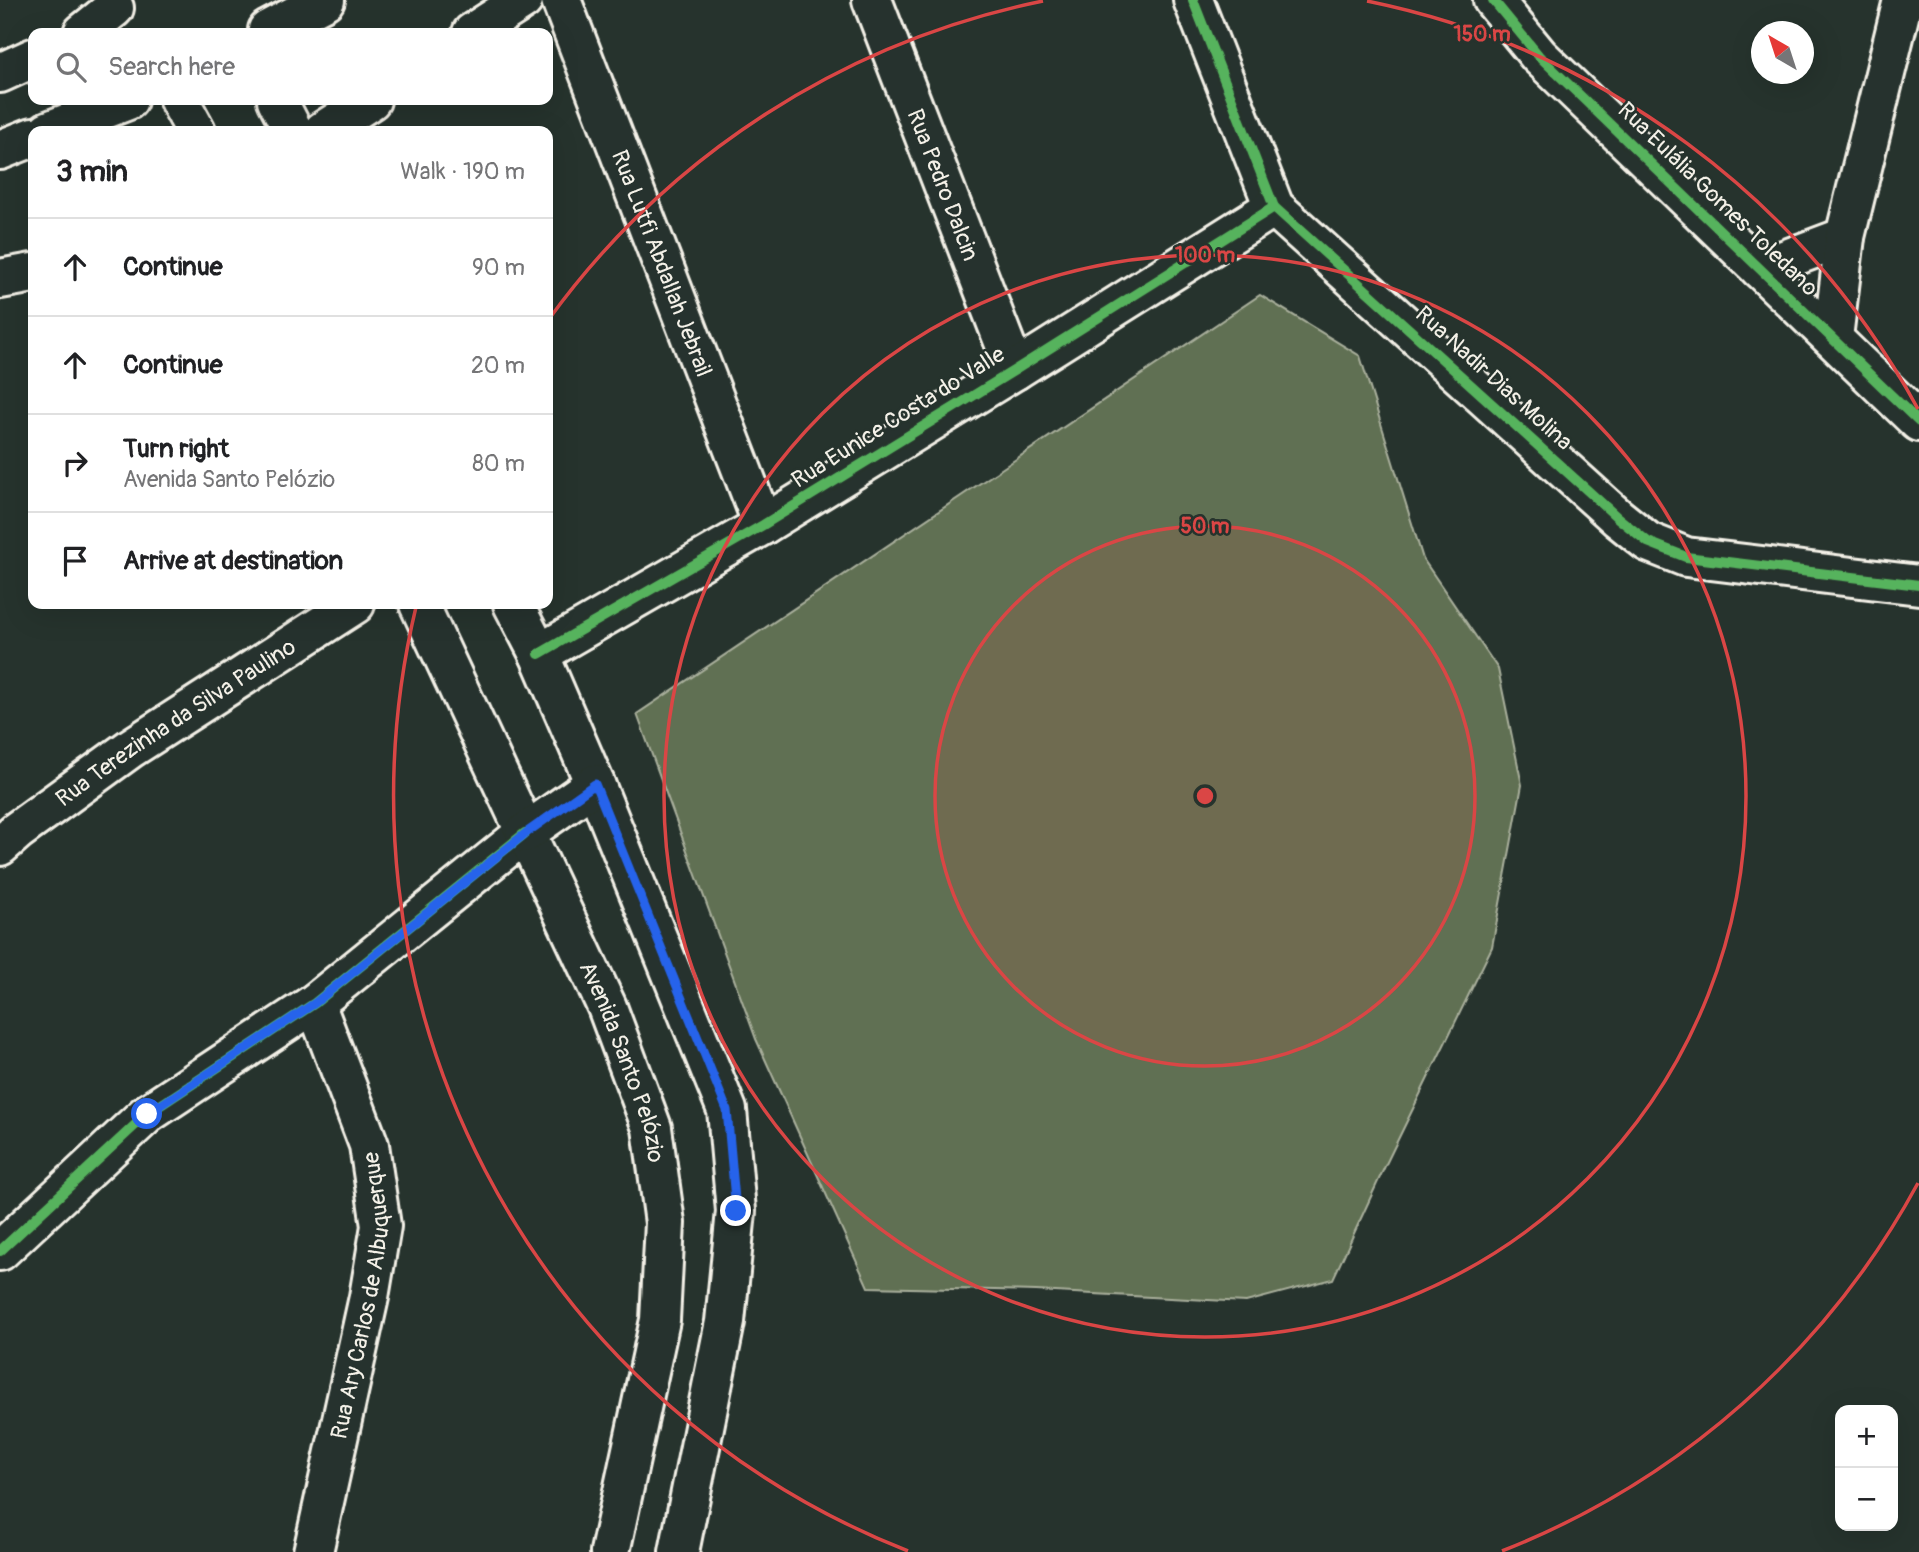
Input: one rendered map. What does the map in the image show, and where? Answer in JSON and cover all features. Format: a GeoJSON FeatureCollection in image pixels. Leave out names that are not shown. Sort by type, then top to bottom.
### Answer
{"type":"FeatureCollection","features":[{"type":"Feature","properties":{"kind":"street"},"geometry":{"type":"LineString","coordinates":[[266,21],[325,0]]}},
{"type":"Feature","properties":{"kind":"street"},"geometry":{"type":"LineString","coordinates":[[480,28],[523,0]]}},
{"type":"Feature","properties":{"kind":"street","name":"Rua Lutfi Abdallah Jebrail"},"geometry":{"type":"LineString","coordinates":[[561,0],[763,524]]}},
{"type":"Feature","properties":{"kind":"street","name":"Rua Pedro Dalcin"},"geometry":{"type":"LineString","coordinates":[[872,0],[1015,370]]}},
{"type":"Feature","properties":{"kind":"street","name":"Rua Nadir Dias Molina"},"geometry":{"type":"LineString","coordinates":[[1193,0],[1273,207],[1618,518],[1648,542],[1686,557],[1913,579]]}},
{"type":"Feature","properties":{"kind":"street","name":"Rua Eulália Gomes Toledano"},"geometry":{"type":"LineString","coordinates":[[1493,0],[1539,56],[1919,422]]}},
{"type":"Feature","properties":{"kind":"street"},"geometry":{"type":"LineString","coordinates":[[1833,338],[1845,237],[1903,0]]}},
{"type":"Feature","properties":{"kind":"street"},"geometry":{"type":"LineString","coordinates":[[91,28],[114,14]]}},
{"type":"Feature","properties":{"kind":"street"},"geometry":{"type":"LineString","coordinates":[[0,73],[28,60]]}},
{"type":"Feature","properties":{"kind":"street"},"geometry":{"type":"LineString","coordinates":[[61,126],[115,105]]}},
{"type":"Feature","properties":{"kind":"street"},"geometry":{"type":"LineString","coordinates":[[182,105],[193,126]]}},
{"type":"Feature","properties":{"kind":"street"},"geometry":{"type":"LineString","coordinates":[[280,105],[290,126]]}},
{"type":"Feature","properties":{"kind":"street"},"geometry":{"type":"LineString","coordinates":[[331,126],[363,105]]}},
{"type":"Feature","properties":{"kind":"street"},"geometry":{"type":"LineString","coordinates":[[0,150],[28,139]]}},
{"type":"Feature","properties":{"kind":"street","name":"Rua Eunice Costa do Valle"},"geometry":{"type":"LineString","coordinates":[[539,654],[763,524],[1015,370],[1273,207]]}},
{"type":"Feature","properties":{"kind":"street"},"geometry":{"type":"LineString","coordinates":[[1760,269],[1845,237]]}},
{"type":"Feature","properties":{"kind":"street"},"geometry":{"type":"LineString","coordinates":[[0,279],[28,274]]}},
{"type":"Feature","properties":{"kind":"street","name":"Rua Terezinha da Silva Paulino"},"geometry":{"type":"LineString","coordinates":[[6,830],[347,609]]}},
{"type":"Feature","properties":{"kind":"street","name":"Avenida Santo Pelózio"},"geometry":{"type":"LineString","coordinates":[[421,609],[607,1007],[652,1128],[665,1223],[660,1320],[610,1552]]}},
{"type":"Feature","properties":{"kind":"street"},"geometry":{"type":"LineString","coordinates":[[516,609],[539,654],[595,784],[727,1110],[736,1211],[725,1322],[679,1552]]}},
{"type":"Feature","properties":{"kind":"street"},"geometry":{"type":"LineString","coordinates":[[0,1251],[147,1114],[315,1003],[526,833],[595,784]]}},
{"type":"Feature","properties":{"kind":"street","name":"Rua Ary Carlos de Albuquerque"},"geometry":{"type":"LineString","coordinates":[[313,1552],[369,1297],[381,1226],[369,1145],[315,1003]]}},
{"type":"Feature","properties":{"kind":"green space"},"geometry":{"type":"Polygon","coordinates":[[[1260,295],[1360,356],[1423,559],[1498,669],[1522,785],[1492,947],[1333,1279],[1246,1302],[1036,1291],[868,1287],[756,1039],[637,714],[1260,295]]]}},
{"type":"Feature","properties":{"kind":"cycle path"},"geometry":{"type":"LineString","coordinates":[[1193,0],[1274,207],[1618,518],[1648,542],[1686,557],[1919,585]]}},
{"type":"Feature","properties":{"kind":"cycle path"},"geometry":{"type":"LineString","coordinates":[[1493,0],[1539,56],[1919,422]]}},
{"type":"Feature","properties":{"kind":"cycle path"},"geometry":{"type":"LineString","coordinates":[[539,654],[763,525],[1274,207]]}},
{"type":"Feature","properties":{"kind":"cycle path"},"geometry":{"type":"LineString","coordinates":[[0,1251],[147,1114],[315,1003],[525,833]]}},
{"type":"Feature","properties":{"kind":"route"},"geometry":{"type":"LineString","coordinates":[[147,1114],[315,1003],[526,833],[595,784],[727,1110],[736,1211]]}}]}
